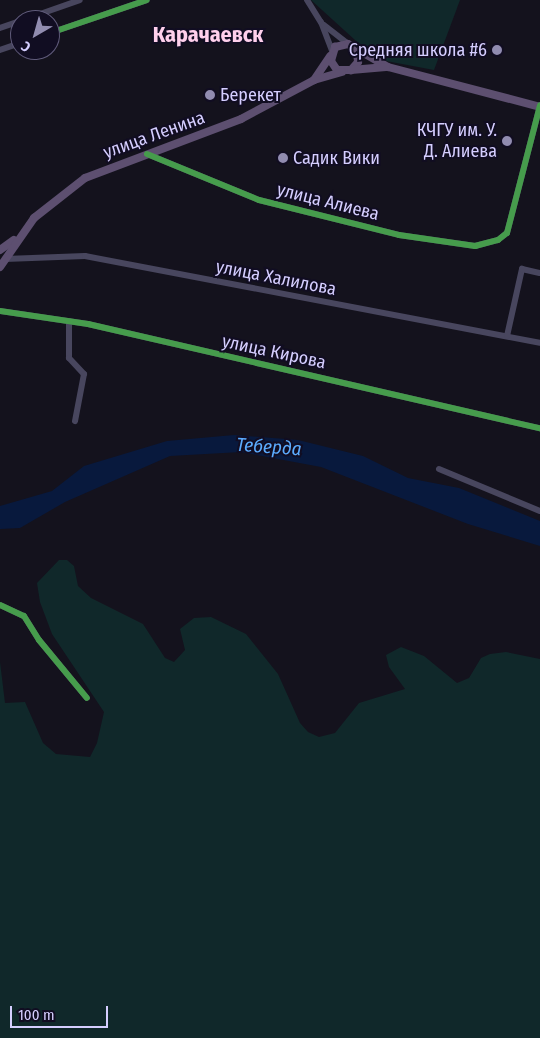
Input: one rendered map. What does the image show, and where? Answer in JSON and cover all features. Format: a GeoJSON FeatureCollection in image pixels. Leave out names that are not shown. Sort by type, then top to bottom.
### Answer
{"type":"FeatureCollection","features":[{"type":"Feature","properties":{"kind":"main road"},"geometry":{"type":"LineString","coordinates":[[388,67],[342,72],[333,66],[331,54],[340,45],[348,44],[357,52],[388,67],[540,107]]}},
{"type":"Feature","properties":{"kind":"main road"},"geometry":{"type":"LineString","coordinates":[[351,70],[358,62],[357,52]]}},
{"type":"Feature","properties":{"kind":"main road","name":"улица Ленина"},"geometry":{"type":"LineString","coordinates":[[314,80],[331,54]]}},
{"type":"Feature","properties":{"kind":"main road","name":"улица Ленина"},"geometry":{"type":"LineString","coordinates":[[0,250],[18,238],[55,200],[85,178],[241,119],[314,80],[342,72]]}},
{"type":"Feature","properties":{"kind":"main road","name":"улица Ленина"},"geometry":{"type":"LineString","coordinates":[[0,266],[18,238]]}},
{"type":"Feature","properties":{"kind":"street"},"geometry":{"type":"LineString","coordinates":[[50,10],[80,0]]}},
{"type":"Feature","properties":{"kind":"street"},"geometry":{"type":"LineString","coordinates":[[60,30],[147,0]]}},
{"type":"Feature","properties":{"kind":"street"},"geometry":{"type":"LineString","coordinates":[[307,0],[321,22],[331,54]]}},
{"type":"Feature","properties":{"kind":"street"},"geometry":{"type":"LineString","coordinates":[[321,22],[348,44]]}},
{"type":"Feature","properties":{"kind":"street","name":"улица Алиева"},"geometry":{"type":"LineString","coordinates":[[147,154],[259,200],[399,235],[474,246],[498,240],[506,233],[540,107]]}},
{"type":"Feature","properties":{"kind":"street","name":"улица Халилова"},"geometry":{"type":"LineString","coordinates":[[5,259],[85,256],[540,343]]}},
{"type":"Feature","properties":{"kind":"street"},"geometry":{"type":"LineString","coordinates":[[507,336],[522,269],[540,273]]}},
{"type":"Feature","properties":{"kind":"street","name":"улица Кирова"},"geometry":{"type":"LineString","coordinates":[[0,311],[69,322],[540,428]]}},
{"type":"Feature","properties":{"kind":"street"},"geometry":{"type":"LineString","coordinates":[[69,322],[69,358],[84,374],[75,421]]}},
{"type":"Feature","properties":{"kind":"street"},"geometry":{"type":"LineString","coordinates":[[438,469],[540,511]]}},
{"type":"Feature","properties":{"kind":"street"},"geometry":{"type":"LineString","coordinates":[[0,605],[24,616],[39,640],[87,698]]}},
{"type":"Feature","properties":{"kind":"green space"},"geometry":{"type":"Polygon","coordinates":[[[311,0],[460,0],[434,70],[386,61],[366,50],[311,0]]]}},
{"type":"Feature","properties":{"kind":"green space"},"geometry":{"type":"Polygon","coordinates":[[[59,560],[67,560],[74,566],[78,586],[91,598],[143,624],[165,658],[174,662],[185,650],[180,629],[194,618],[211,617],[246,634],[278,674],[300,723],[308,732],[319,737],[335,733],[359,703],[405,689],[389,667],[386,655],[401,647],[424,656],[457,683],[469,678],[481,658],[490,654],[506,652],[540,659],[540,1038],[0,1038],[0,662],[5,703],[25,702],[43,743],[56,754],[90,757],[97,743],[104,712],[52,634],[40,602],[37,583],[59,560]]]}},
{"type":"Feature","properties":{"kind":"water","name":"Теберда"},"geometry":{"type":"Polygon","coordinates":[[[234,435],[298,440],[363,456],[408,478],[459,488],[540,521],[540,546],[468,524],[321,467],[241,452],[170,456],[65,502],[20,528],[0,529],[0,506],[52,491],[84,466],[167,441],[234,435]]]}},
{"type":"Feature","properties":{"kind":"cycle path"},"geometry":{"type":"LineString","coordinates":[[60,30],[147,0]]}},
{"type":"Feature","properties":{"kind":"cycle path"},"geometry":{"type":"LineString","coordinates":[[147,154],[259,200],[399,235],[475,246],[498,240],[507,233],[540,105]]}},
{"type":"Feature","properties":{"kind":"cycle path"},"geometry":{"type":"LineString","coordinates":[[0,311],[88,324],[540,428]]}},
{"type":"Feature","properties":{"kind":"cycle path"},"geometry":{"type":"LineString","coordinates":[[0,605],[24,616],[39,640],[87,698]]}},
{"type":"Feature","properties":{"kind":"place","name":"Средняя школа #6"},"geometry":{"type":"Point","coordinates":[497,50]}},
{"type":"Feature","properties":{"kind":"place","name":"Берекет"},"geometry":{"type":"Point","coordinates":[210,95]}},
{"type":"Feature","properties":{"kind":"place","name":"КЧГУ им. У. Д. Алиева"},"geometry":{"type":"Point","coordinates":[507,141]}},
{"type":"Feature","properties":{"kind":"place","name":"Садик Вики"},"geometry":{"type":"Point","coordinates":[283,158]}},
{"type":"Feature","properties":{"kind":"district","name":"Карачаевск"},"geometry":{"type":"Point","coordinates":[208,35]}}]}
